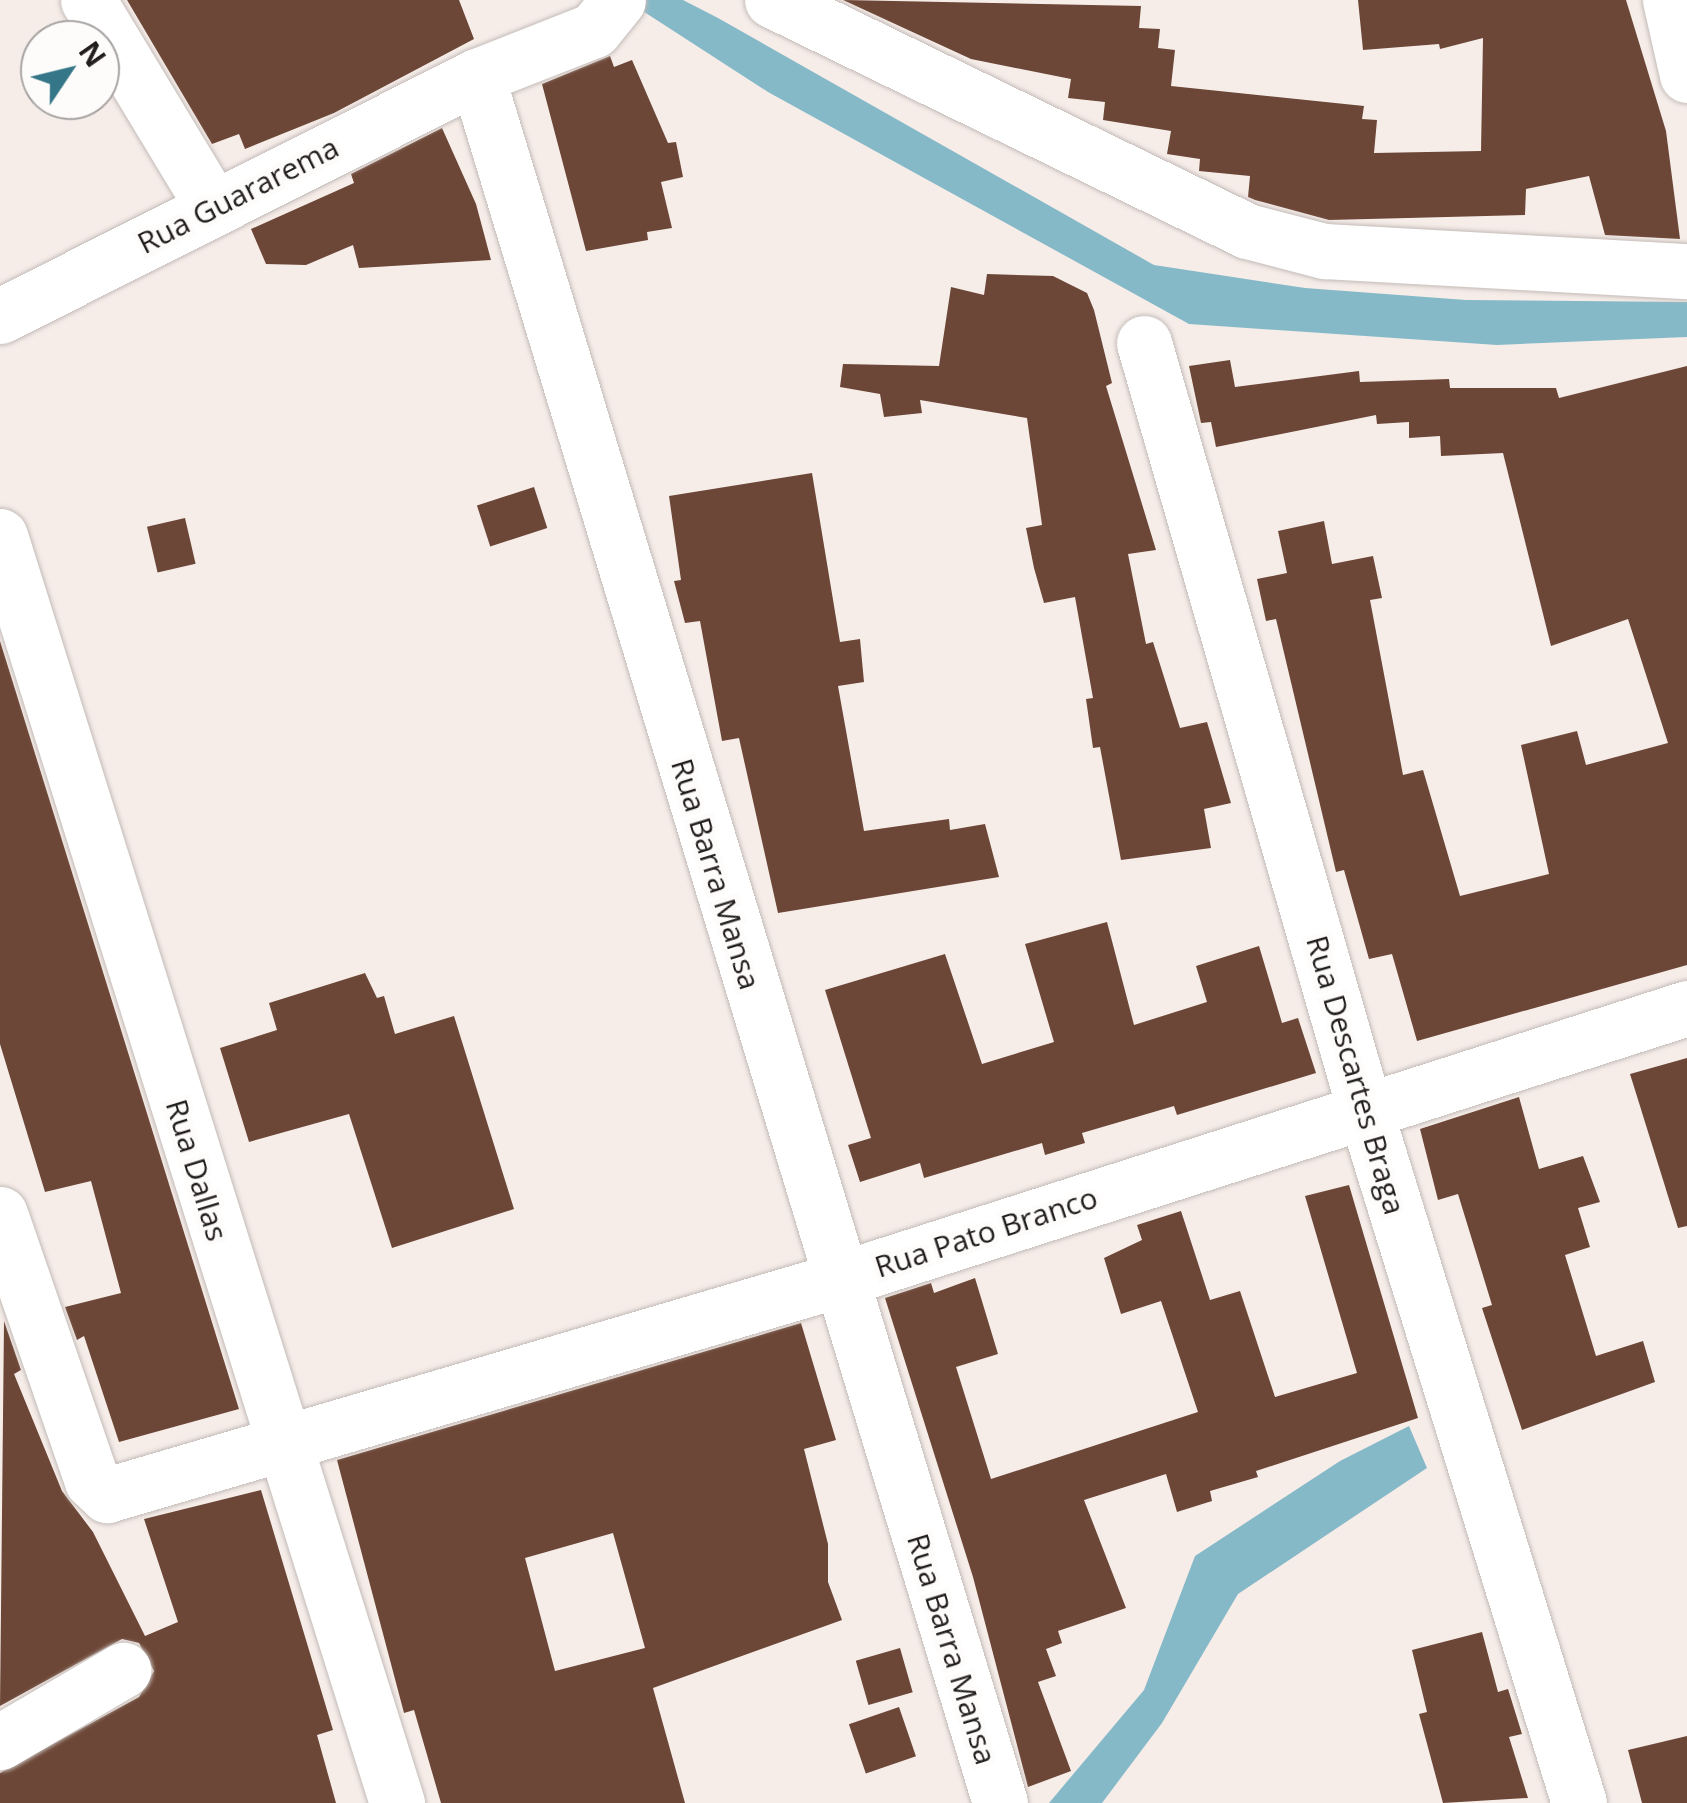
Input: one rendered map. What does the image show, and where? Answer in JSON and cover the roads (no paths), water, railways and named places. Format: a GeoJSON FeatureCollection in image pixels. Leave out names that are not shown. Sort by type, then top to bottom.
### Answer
{"type":"FeatureCollection","features":[{"type":"Feature","properties":{"kind":"street"},"geometry":{"type":"LineString","coordinates":[[88,0],[212,206]]}},
{"type":"Feature","properties":{"kind":"street"},"geometry":{"type":"LineString","coordinates":[[772,0],[1246,232],[1324,251],[1687,271]]}},
{"type":"Feature","properties":{"kind":"street"},"geometry":{"type":"LineString","coordinates":[[1670,0],[1687,75]]}},
{"type":"Feature","properties":{"kind":"street"},"geometry":{"type":"LineString","coordinates":[[477,76],[611,11]]}},
{"type":"Feature","properties":{"kind":"street","name":"Rua Guararema"},"geometry":{"type":"LineString","coordinates":[[0,316],[477,76]]}},
{"type":"Feature","properties":{"kind":"street","name":"Rua Barra Mansa"},"geometry":{"type":"LineString","coordinates":[[477,76],[838,1280],[1000,1803]]}},
{"type":"Feature","properties":{"kind":"street","name":"Rua Descartes Braga"},"geometry":{"type":"LineString","coordinates":[[1144,343],[1364,1107],[1578,1803]]}},
{"type":"Feature","properties":{"kind":"street","name":"Rua Dallas"},"geometry":{"type":"LineString","coordinates":[[0,536],[281,1443],[397,1803]]}},
{"type":"Feature","properties":{"kind":"street","name":"Rua Pato Branco"},"geometry":{"type":"LineString","coordinates":[[0,1214],[98,1491],[107,1495],[838,1280],[1364,1107],[1687,1008]]}},
{"type":"Feature","properties":{"kind":"street"},"geometry":{"type":"LineString","coordinates":[[0,1742],[123,1670]]}},
{"type":"Feature","properties":{"kind":"water"},"geometry":{"type":"Polygon","coordinates":[[[639,0],[683,0],[718,18],[1154,265],[1305,288],[1466,300],[1687,302],[1687,337],[1497,345],[1189,324],[768,92],[635,6],[639,0]]]}},
{"type":"Feature","properties":{"kind":"water"},"geometry":{"type":"Polygon","coordinates":[[[1409,1426],[1427,1468],[1238,1594],[1162,1723],[1102,1803],[1049,1803],[1144,1690],[1195,1556],[1340,1461],[1409,1426]]]}}]}
